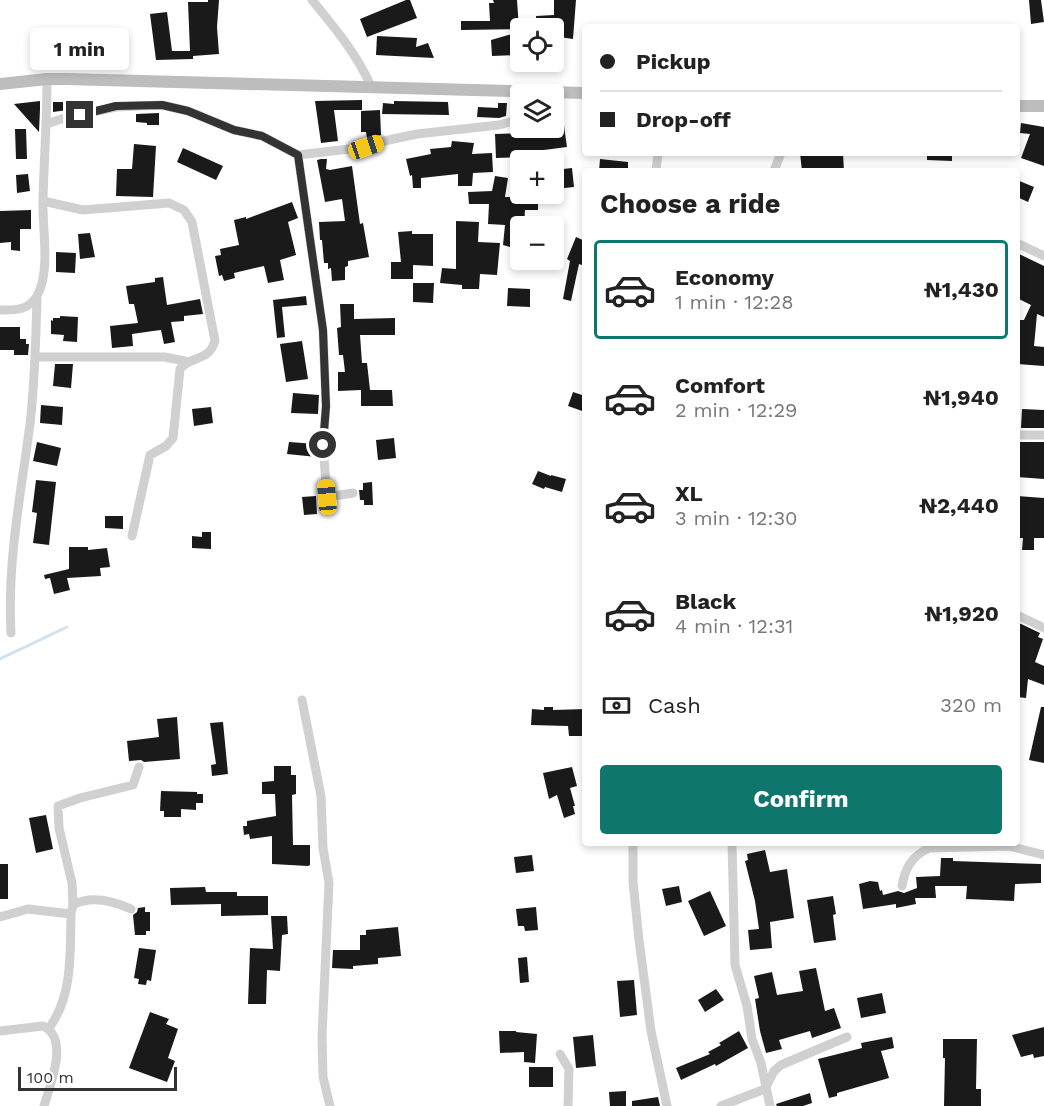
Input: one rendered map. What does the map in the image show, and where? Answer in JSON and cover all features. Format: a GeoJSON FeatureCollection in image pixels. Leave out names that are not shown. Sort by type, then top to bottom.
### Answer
{"type":"FeatureCollection","features":[{"type":"Feature","properties":{"kind":"main road"},"geometry":{"type":"LineString","coordinates":[[0,84],[47,79],[371,86],[510,92]]}},
{"type":"Feature","properties":{"kind":"main road"},"geometry":{"type":"LineString","coordinates":[[564,93],[582,93]]}},
{"type":"Feature","properties":{"kind":"main road"},"geometry":{"type":"LineString","coordinates":[[1020,106],[1044,106]]}},
{"type":"Feature","properties":{"kind":"street"},"geometry":{"type":"LineString","coordinates":[[312,0],[350,46],[371,86]]}},
{"type":"Feature","properties":{"kind":"street"},"geometry":{"type":"LineString","coordinates":[[0,310],[20,310],[30,305],[37,296],[42,283],[47,79]]}},
{"type":"Feature","properties":{"kind":"street"},"geometry":{"type":"LineString","coordinates":[[47,124],[116,106],[162,105],[188,111],[234,130],[262,136],[298,155],[366,147],[417,134],[499,125],[510,121]]}},
{"type":"Feature","properties":{"kind":"street"},"geometry":{"type":"LineString","coordinates":[[298,155],[323,330],[326,406],[323,459],[327,497],[353,493]]}},
{"type":"Feature","properties":{"kind":"street"},"geometry":{"type":"LineString","coordinates":[[43,201],[83,210],[169,203],[184,210],[192,222],[215,341],[212,350],[205,357],[184,363],[180,369],[173,438],[166,446],[150,455],[132,536]]}},
{"type":"Feature","properties":{"kind":"street"},"geometry":{"type":"LineString","coordinates":[[1020,244],[1044,256]]}},
{"type":"Feature","properties":{"kind":"street"},"geometry":{"type":"LineString","coordinates":[[11,633],[9,600],[12,548],[30,421],[36,357],[37,296]]}},
{"type":"Feature","properties":{"kind":"street"},"geometry":{"type":"LineString","coordinates":[[36,357],[165,357],[189,362]]}},
{"type":"Feature","properties":{"kind":"street"},"geometry":{"type":"LineString","coordinates":[[1020,435],[1044,435]]}},
{"type":"Feature","properties":{"kind":"street"},"geometry":{"type":"LineString","coordinates":[[1020,616],[1044,628]]}},
{"type":"Feature","properties":{"kind":"street"},"geometry":{"type":"LineString","coordinates":[[302,700],[321,796],[323,848],[329,883],[322,1036],[323,1077],[330,1106]]}},
{"type":"Feature","properties":{"kind":"street"},"geometry":{"type":"LineString","coordinates":[[49,1028],[58,1016],[66,997],[72,910],[72,883],[59,828],[58,806],[133,785],[139,767]]}},
{"type":"Feature","properties":{"kind":"street"},"geometry":{"type":"LineString","coordinates":[[633,846],[633,882],[639,940],[651,1031],[667,1106]]}},
{"type":"Feature","properties":{"kind":"street"},"geometry":{"type":"LineString","coordinates":[[732,846],[735,965],[770,1106]]}},
{"type":"Feature","properties":{"kind":"street"},"geometry":{"type":"LineString","coordinates":[[902,886],[905,871],[919,853],[929,848],[982,846]]}},
{"type":"Feature","properties":{"kind":"street"},"geometry":{"type":"LineString","coordinates":[[1012,846],[1044,855]]}},
{"type":"Feature","properties":{"kind":"street"},"geometry":{"type":"LineString","coordinates":[[0,917],[28,909],[72,910],[83,900],[121,904],[130,909]]}},
{"type":"Feature","properties":{"kind":"street"},"geometry":{"type":"LineString","coordinates":[[0,1031],[43,1026],[49,1028],[55,1036],[57,1044],[55,1070],[44,1106]]}},
{"type":"Feature","properties":{"kind":"street"},"geometry":{"type":"LineString","coordinates":[[721,1106],[765,1089],[774,1071],[781,1065],[847,1037]]}},
{"type":"Feature","properties":{"kind":"street"},"geometry":{"type":"LineString","coordinates":[[560,1054],[569,1069],[568,1106]]}},
{"type":"Feature","properties":{"kind":"building"},"geometry":{"type":"Polygon","coordinates":[[[208,0],[219,0],[217,27],[219,54],[193,56],[193,59],[156,60],[150,14],[167,12],[172,51],[190,51],[188,2],[208,2],[208,0]]]}},
{"type":"Feature","properties":{"kind":"building"},"geometry":{"type":"Polygon","coordinates":[[[410,0],[417,18],[367,37],[360,19],[410,0]]]}},
{"type":"Feature","properties":{"kind":"building"},"geometry":{"type":"Polygon","coordinates":[[[493,0],[517,0],[518,18],[510,18],[510,29],[461,30],[461,21],[490,21],[489,3],[494,3],[493,0]]]}},
{"type":"Feature","properties":{"kind":"building"},"geometry":{"type":"Polygon","coordinates":[[[554,0],[576,0],[573,39],[564,38],[564,18],[536,18],[536,16],[554,15],[554,0]]]}},
{"type":"Feature","properties":{"kind":"building"},"geometry":{"type":"Polygon","coordinates":[[[1029,0],[1041,0],[1044,22],[1031,24],[1029,0]]]}},
{"type":"Feature","properties":{"kind":"building"},"geometry":{"type":"Polygon","coordinates":[[[510,35],[510,55],[492,56],[491,40],[510,35]]]}},
{"type":"Feature","properties":{"kind":"building"},"geometry":{"type":"Polygon","coordinates":[[[377,36],[417,38],[416,47],[428,43],[434,58],[376,55],[377,36]]]}},
{"type":"Feature","properties":{"kind":"building"},"geometry":{"type":"Polygon","coordinates":[[[362,100],[362,110],[334,110],[338,141],[321,143],[315,101],[362,100]]]}},
{"type":"Feature","properties":{"kind":"building"},"geometry":{"type":"Polygon","coordinates":[[[40,101],[40,109],[39,132],[14,104],[40,101]]]}},
{"type":"Feature","properties":{"kind":"building"},"geometry":{"type":"Polygon","coordinates":[[[394,101],[448,102],[449,115],[382,114],[383,103],[394,104],[394,101]]]}},
{"type":"Feature","properties":{"kind":"building"},"geometry":{"type":"Polygon","coordinates":[[[53,102],[75,102],[75,109],[53,112],[53,102]]]}},
{"type":"Feature","properties":{"kind":"building"},"geometry":{"type":"Polygon","coordinates":[[[498,103],[507,103],[506,116],[477,117],[478,107],[498,108],[498,103]]]}},
{"type":"Feature","properties":{"kind":"building"},"geometry":{"type":"Polygon","coordinates":[[[380,110],[381,135],[367,138],[366,132],[361,132],[361,111],[380,110]]]}},
{"type":"Feature","properties":{"kind":"building"},"geometry":{"type":"Polygon","coordinates":[[[159,113],[159,125],[136,122],[136,114],[159,113]]]}},
{"type":"Feature","properties":{"kind":"building"},"geometry":{"type":"Polygon","coordinates":[[[1021,123],[1044,127],[1044,166],[1021,158],[1030,134],[1020,133],[1021,123]]]}},
{"type":"Feature","properties":{"kind":"building"},"geometry":{"type":"Polygon","coordinates":[[[564,126],[567,147],[510,150],[510,157],[496,158],[495,134],[510,134],[510,138],[564,138],[564,126]]]}},
{"type":"Feature","properties":{"kind":"building"},"geometry":{"type":"Polygon","coordinates":[[[15,129],[26,129],[27,159],[16,159],[15,129]]]}},
{"type":"Feature","properties":{"kind":"building"},"geometry":{"type":"Polygon","coordinates":[[[452,141],[474,143],[472,154],[492,153],[493,172],[473,173],[472,186],[458,186],[458,174],[421,178],[421,188],[413,188],[412,175],[410,176],[406,159],[431,154],[430,149],[451,147],[452,141]]]}},
{"type":"Feature","properties":{"kind":"building"},"geometry":{"type":"Polygon","coordinates":[[[134,144],[156,146],[153,197],[116,196],[117,169],[132,169],[134,144]]]}},
{"type":"Feature","properties":{"kind":"building"},"geometry":{"type":"Polygon","coordinates":[[[183,148],[223,166],[216,180],[177,162],[183,148]]]}},
{"type":"Feature","properties":{"kind":"building"},"geometry":{"type":"Polygon","coordinates":[[[800,156],[843,156],[844,168],[802,168],[800,156]]]}},
{"type":"Feature","properties":{"kind":"building"},"geometry":{"type":"Polygon","coordinates":[[[927,156],[952,156],[952,161],[927,160],[927,156]]]}},
{"type":"Feature","properties":{"kind":"building"},"geometry":{"type":"Polygon","coordinates":[[[327,159],[326,169],[330,170],[352,166],[360,224],[363,223],[369,257],[348,261],[348,266],[345,267],[345,280],[332,281],[331,268],[328,269],[328,263],[324,263],[319,222],[345,221],[342,199],[325,202],[317,160],[327,159]]]}},
{"type":"Feature","properties":{"kind":"building"},"geometry":{"type":"Polygon","coordinates":[[[600,159],[628,162],[628,168],[599,168],[600,159]]]}},
{"type":"Feature","properties":{"kind":"building"},"geometry":{"type":"Polygon","coordinates":[[[572,168],[574,187],[564,188],[564,169],[572,168]]]}},
{"type":"Feature","properties":{"kind":"building"},"geometry":{"type":"Polygon","coordinates":[[[28,174],[30,191],[17,193],[16,175],[28,174]]]}},
{"type":"Feature","properties":{"kind":"building"},"geometry":{"type":"Polygon","coordinates":[[[495,176],[508,178],[505,197],[510,197],[510,204],[538,204],[538,210],[525,210],[525,216],[510,216],[510,247],[503,245],[505,225],[488,224],[489,204],[469,204],[468,192],[492,191],[495,176]]]}},
{"type":"Feature","properties":{"kind":"building"},"geometry":{"type":"Polygon","coordinates":[[[1020,181],[1034,187],[1028,202],[1020,198],[1020,181]]]}},
{"type":"Feature","properties":{"kind":"building"},"geometry":{"type":"Polygon","coordinates":[[[292,202],[298,218],[288,222],[296,255],[280,260],[284,280],[268,283],[264,266],[234,273],[235,278],[224,281],[222,275],[219,276],[215,256],[221,255],[220,249],[239,245],[234,220],[246,217],[246,219],[292,202]]]}},
{"type":"Feature","properties":{"kind":"building"},"geometry":{"type":"Polygon","coordinates":[[[31,210],[31,229],[20,229],[20,251],[11,250],[11,242],[0,243],[0,211],[31,210]]]}},
{"type":"Feature","properties":{"kind":"building"},"geometry":{"type":"Polygon","coordinates":[[[456,221],[479,222],[478,242],[500,243],[497,275],[480,274],[479,289],[462,289],[462,285],[440,283],[442,268],[456,269],[456,221]]]}},
{"type":"Feature","properties":{"kind":"building"},"geometry":{"type":"Polygon","coordinates":[[[412,231],[412,234],[433,234],[433,266],[413,265],[413,279],[391,279],[391,262],[401,262],[398,232],[412,231]]]}},
{"type":"Feature","properties":{"kind":"building"},"geometry":{"type":"Polygon","coordinates":[[[90,233],[95,257],[80,259],[78,234],[90,233]]]}},
{"type":"Feature","properties":{"kind":"building"},"geometry":{"type":"Polygon","coordinates":[[[576,237],[582,240],[582,265],[579,264],[571,301],[563,299],[570,261],[567,259],[576,237]]]}},
{"type":"Feature","properties":{"kind":"building"},"geometry":{"type":"Polygon","coordinates":[[[56,252],[76,253],[75,273],[56,272],[56,252]]]}},
{"type":"Feature","properties":{"kind":"building"},"geometry":{"type":"Polygon","coordinates":[[[1020,254],[1044,266],[1044,317],[1037,314],[1034,346],[1044,347],[1044,366],[1020,364],[1020,320],[1024,320],[1031,305],[1020,300],[1020,254]]]}},
{"type":"Feature","properties":{"kind":"building"},"geometry":{"type":"Polygon","coordinates":[[[163,277],[167,305],[200,299],[203,314],[184,316],[184,321],[171,322],[175,342],[164,344],[161,330],[132,334],[133,346],[112,348],[110,326],[138,323],[134,304],[129,304],[126,286],[155,282],[155,278],[163,277]]]}},
{"type":"Feature","properties":{"kind":"building"},"geometry":{"type":"Polygon","coordinates":[[[413,283],[434,283],[433,303],[413,302],[413,283]]]}},
{"type":"Feature","properties":{"kind":"building"},"geometry":{"type":"Polygon","coordinates":[[[508,288],[530,289],[530,307],[507,306],[508,288]]]}},
{"type":"Feature","properties":{"kind":"building"},"geometry":{"type":"Polygon","coordinates":[[[306,296],[307,305],[282,307],[285,337],[277,338],[273,300],[306,296]]]}},
{"type":"Feature","properties":{"kind":"building"},"geometry":{"type":"Polygon","coordinates":[[[340,304],[354,304],[354,319],[395,318],[395,335],[360,335],[362,363],[367,363],[370,390],[392,390],[393,406],[361,406],[361,390],[338,391],[338,372],[345,372],[343,355],[339,355],[337,328],[341,327],[340,304]]]}},
{"type":"Feature","properties":{"kind":"building"},"geometry":{"type":"Polygon","coordinates":[[[60,316],[78,317],[77,342],[63,341],[64,335],[51,334],[51,320],[60,318],[60,316]]]}},
{"type":"Feature","properties":{"kind":"building"},"geometry":{"type":"Polygon","coordinates":[[[0,327],[20,327],[20,339],[26,339],[26,344],[29,344],[28,355],[14,355],[14,350],[0,350],[0,327]]]}},
{"type":"Feature","properties":{"kind":"building"},"geometry":{"type":"Polygon","coordinates":[[[302,341],[308,379],[286,382],[280,344],[302,341]]]}},
{"type":"Feature","properties":{"kind":"building"},"geometry":{"type":"Polygon","coordinates":[[[55,364],[73,364],[71,388],[53,386],[55,364]]]}},
{"type":"Feature","properties":{"kind":"building"},"geometry":{"type":"Polygon","coordinates":[[[573,392],[582,395],[582,411],[568,406],[573,392]]]}},
{"type":"Feature","properties":{"kind":"building"},"geometry":{"type":"Polygon","coordinates":[[[293,393],[319,395],[318,414],[291,413],[293,393]]]}},
{"type":"Feature","properties":{"kind":"building"},"geometry":{"type":"Polygon","coordinates":[[[41,405],[63,407],[62,425],[40,423],[41,405]]]}},
{"type":"Feature","properties":{"kind":"building"},"geometry":{"type":"Polygon","coordinates":[[[211,407],[213,423],[194,426],[192,409],[211,407]]]}},
{"type":"Feature","properties":{"kind":"building"},"geometry":{"type":"Polygon","coordinates":[[[1022,409],[1044,410],[1044,428],[1021,428],[1022,409]]]}},
{"type":"Feature","properties":{"kind":"building"},"geometry":{"type":"Polygon","coordinates":[[[394,438],[396,458],[378,460],[376,440],[394,438]]]}},
{"type":"Feature","properties":{"kind":"building"},"geometry":{"type":"Polygon","coordinates":[[[37,442],[61,448],[57,466],[33,461],[37,442]]]}},
{"type":"Feature","properties":{"kind":"building"},"geometry":{"type":"Polygon","coordinates":[[[289,442],[316,444],[317,457],[287,454],[289,442]]]}},
{"type":"Feature","properties":{"kind":"building"},"geometry":{"type":"Polygon","coordinates":[[[1020,442],[1044,442],[1044,479],[1020,477],[1020,442]]]}},
{"type":"Feature","properties":{"kind":"building"},"geometry":{"type":"Polygon","coordinates":[[[538,471],[566,479],[562,492],[532,484],[538,471]]]}},
{"type":"Feature","properties":{"kind":"building"},"geometry":{"type":"Polygon","coordinates":[[[36,480],[56,482],[49,545],[33,543],[37,513],[32,512],[36,480]]]}},
{"type":"Feature","properties":{"kind":"building"},"geometry":{"type":"Polygon","coordinates":[[[372,482],[373,505],[364,505],[364,500],[360,500],[359,490],[363,490],[363,483],[372,482]]]}},
{"type":"Feature","properties":{"kind":"building"},"geometry":{"type":"Polygon","coordinates":[[[316,496],[317,514],[304,515],[302,497],[316,496]]]}},
{"type":"Feature","properties":{"kind":"building"},"geometry":{"type":"Polygon","coordinates":[[[1020,496],[1044,498],[1044,538],[1034,538],[1034,550],[1022,550],[1023,538],[1020,538],[1020,496]]]}},
{"type":"Feature","properties":{"kind":"building"},"geometry":{"type":"Polygon","coordinates":[[[105,516],[123,516],[123,529],[105,528],[105,516]]]}},
{"type":"Feature","properties":{"kind":"building"},"geometry":{"type":"Polygon","coordinates":[[[202,532],[211,532],[211,549],[192,548],[192,536],[202,537],[202,532]]]}},
{"type":"Feature","properties":{"kind":"building"},"geometry":{"type":"Polygon","coordinates":[[[69,547],[88,547],[88,550],[107,548],[110,567],[100,568],[101,576],[67,578],[70,590],[54,594],[50,578],[45,579],[44,575],[69,569],[69,547]]]}},
{"type":"Feature","properties":{"kind":"building"},"geometry":{"type":"Polygon","coordinates":[[[1020,623],[1040,633],[1038,637],[1043,639],[1035,662],[1044,666],[1044,685],[1028,679],[1026,698],[1020,697],[1020,623]]]}},
{"type":"Feature","properties":{"kind":"building"},"geometry":{"type":"Polygon","coordinates":[[[544,707],[553,707],[553,710],[582,709],[582,736],[569,736],[568,726],[531,725],[532,709],[544,710],[544,707]]]}},
{"type":"Feature","properties":{"kind":"building"},"geometry":{"type":"Polygon","coordinates":[[[1041,707],[1044,707],[1044,763],[1029,760],[1041,707]]]}},
{"type":"Feature","properties":{"kind":"building"},"geometry":{"type":"Polygon","coordinates":[[[177,717],[180,759],[129,761],[127,741],[159,737],[157,719],[177,717]]]}},
{"type":"Feature","properties":{"kind":"building"},"geometry":{"type":"Polygon","coordinates":[[[223,722],[228,774],[212,776],[211,765],[216,764],[210,723],[223,722]]]}},
{"type":"Feature","properties":{"kind":"building"},"geometry":{"type":"Polygon","coordinates":[[[274,766],[291,766],[291,775],[296,775],[296,794],[292,795],[293,845],[310,845],[310,865],[308,866],[272,864],[272,836],[250,839],[249,834],[244,835],[243,826],[247,826],[247,821],[276,816],[275,794],[262,794],[262,782],[274,781],[274,766]]]}},
{"type":"Feature","properties":{"kind":"building"},"geometry":{"type":"Polygon","coordinates":[[[572,767],[577,786],[570,788],[575,814],[564,818],[557,795],[549,799],[543,773],[572,767]]]}},
{"type":"Feature","properties":{"kind":"building"},"geometry":{"type":"Polygon","coordinates":[[[161,791],[197,792],[197,794],[203,794],[203,803],[196,803],[196,810],[181,809],[181,817],[164,817],[164,811],[160,811],[161,791]]]}},
{"type":"Feature","properties":{"kind":"building"},"geometry":{"type":"Polygon","coordinates":[[[46,815],[53,849],[36,853],[29,818],[46,815]]]}},
{"type":"Feature","properties":{"kind":"building"},"geometry":{"type":"Polygon","coordinates":[[[765,850],[770,872],[787,869],[794,918],[770,922],[772,948],[750,950],[748,930],[759,929],[745,861],[748,860],[747,854],[765,850]]]}},
{"type":"Feature","properties":{"kind":"building"},"geometry":{"type":"Polygon","coordinates":[[[532,855],[534,871],[516,873],[514,857],[532,855]]]}},
{"type":"Feature","properties":{"kind":"building"},"geometry":{"type":"Polygon","coordinates":[[[941,858],[953,858],[953,861],[1041,864],[1041,883],[1015,884],[1014,901],[966,899],[967,886],[935,886],[936,898],[915,898],[916,904],[896,908],[896,904],[863,909],[859,884],[870,881],[878,882],[883,895],[898,891],[904,893],[917,888],[916,877],[940,876],[941,858]]]}},
{"type":"Feature","properties":{"kind":"building"},"geometry":{"type":"Polygon","coordinates":[[[0,864],[8,864],[8,899],[0,899],[0,864]]]}},
{"type":"Feature","properties":{"kind":"building"},"geometry":{"type":"Polygon","coordinates":[[[679,886],[682,902],[666,906],[662,889],[679,886]]]}},
{"type":"Feature","properties":{"kind":"building"},"geometry":{"type":"Polygon","coordinates":[[[205,887],[206,892],[237,892],[237,896],[268,896],[268,915],[221,916],[221,904],[171,905],[170,888],[205,887]]]}},
{"type":"Feature","properties":{"kind":"building"},"geometry":{"type":"Polygon","coordinates":[[[710,891],[726,926],[704,936],[688,901],[710,891]]]}},
{"type":"Feature","properties":{"kind":"building"},"geometry":{"type":"Polygon","coordinates":[[[833,896],[836,940],[814,943],[807,900],[833,896]]]}},
{"type":"Feature","properties":{"kind":"building"},"geometry":{"type":"Polygon","coordinates":[[[145,907],[145,912],[150,912],[150,931],[146,931],[146,935],[135,935],[133,915],[138,908],[145,907]]]}},
{"type":"Feature","properties":{"kind":"building"},"geometry":{"type":"Polygon","coordinates":[[[536,907],[538,930],[525,931],[524,926],[518,926],[516,909],[536,907]]]}},
{"type":"Feature","properties":{"kind":"building"},"geometry":{"type":"Polygon","coordinates":[[[271,916],[287,916],[288,934],[282,935],[280,971],[267,970],[266,1004],[248,1004],[250,948],[273,949],[271,916]]]}},
{"type":"Feature","properties":{"kind":"building"},"geometry":{"type":"Polygon","coordinates":[[[398,927],[401,956],[378,958],[378,964],[353,966],[353,969],[332,968],[333,950],[360,950],[360,935],[366,935],[366,930],[398,927]]]}},
{"type":"Feature","properties":{"kind":"building"},"geometry":{"type":"Polygon","coordinates":[[[139,948],[156,950],[151,981],[147,980],[146,985],[138,984],[139,979],[134,978],[139,948]]]}},
{"type":"Feature","properties":{"kind":"building"},"geometry":{"type":"Polygon","coordinates":[[[527,957],[529,982],[520,983],[518,958],[527,957]]]}},
{"type":"Feature","properties":{"kind":"building"},"geometry":{"type":"Polygon","coordinates":[[[816,968],[825,1011],[834,1008],[841,1028],[812,1038],[810,1031],[779,1040],[782,1049],[766,1053],[755,999],[759,998],[754,976],[772,972],[777,995],[803,991],[799,971],[816,968]]]}},
{"type":"Feature","properties":{"kind":"building"},"geometry":{"type":"Polygon","coordinates":[[[634,980],[637,1015],[620,1017],[617,981],[634,980]]]}},
{"type":"Feature","properties":{"kind":"building"},"geometry":{"type":"Polygon","coordinates":[[[716,989],[724,1000],[705,1012],[698,1000],[716,989]]]}},
{"type":"Feature","properties":{"kind":"building"},"geometry":{"type":"Polygon","coordinates":[[[882,993],[886,1013],[861,1018],[857,998],[882,993]]]}},
{"type":"Feature","properties":{"kind":"building"},"geometry":{"type":"Polygon","coordinates":[[[150,1012],[169,1019],[166,1024],[178,1029],[168,1058],[175,1061],[167,1082],[129,1068],[150,1012]]]}},
{"type":"Feature","properties":{"kind":"building"},"geometry":{"type":"Polygon","coordinates":[[[1044,1027],[1044,1056],[1034,1058],[1033,1054],[1021,1057],[1012,1035],[1044,1027]]]}},
{"type":"Feature","properties":{"kind":"building"},"geometry":{"type":"Polygon","coordinates":[[[499,1031],[537,1034],[535,1063],[524,1062],[524,1052],[500,1053],[499,1031]]]}},
{"type":"Feature","properties":{"kind":"building"},"geometry":{"type":"Polygon","coordinates":[[[739,1031],[748,1048],[716,1066],[715,1064],[681,1080],[676,1068],[710,1054],[708,1052],[721,1045],[719,1043],[739,1031]]]}},
{"type":"Feature","properties":{"kind":"building"},"geometry":{"type":"Polygon","coordinates":[[[593,1035],[596,1066],[576,1068],[573,1037],[593,1035]]]}},
{"type":"Feature","properties":{"kind":"building"},"geometry":{"type":"Polygon","coordinates":[[[892,1037],[894,1048],[881,1051],[889,1078],[837,1093],[837,1096],[829,1098],[818,1059],[862,1048],[861,1043],[892,1037]]]}},
{"type":"Feature","properties":{"kind":"building"},"geometry":{"type":"Polygon","coordinates":[[[943,1039],[977,1039],[976,1089],[981,1089],[981,1106],[944,1106],[943,1039]]]}},
{"type":"Feature","properties":{"kind":"building"},"geometry":{"type":"Polygon","coordinates":[[[529,1067],[553,1067],[553,1087],[529,1087],[529,1067]]]}},
{"type":"Feature","properties":{"kind":"building"},"geometry":{"type":"Polygon","coordinates":[[[626,1091],[626,1106],[610,1106],[609,1092],[626,1091]]]}},
{"type":"Feature","properties":{"kind":"building"},"geometry":{"type":"Polygon","coordinates":[[[810,1093],[812,1103],[803,1106],[777,1106],[776,1104],[810,1093]]]}},
{"type":"Feature","properties":{"kind":"building"},"geometry":{"type":"Polygon","coordinates":[[[658,1097],[660,1106],[632,1106],[632,1101],[658,1097]]]}},
{"type":"Feature","properties":{"kind":"waterway"},"geometry":{"type":"LineString","coordinates":[[0,659],[67,627]]}},
{"type":"Feature","properties":{"kind":"route"},"geometry":{"type":"LineString","coordinates":[[80,115],[116,106],[145,104],[175,107],[234,130],[262,136],[298,155],[321,305],[326,388],[323,445]]}}]}
